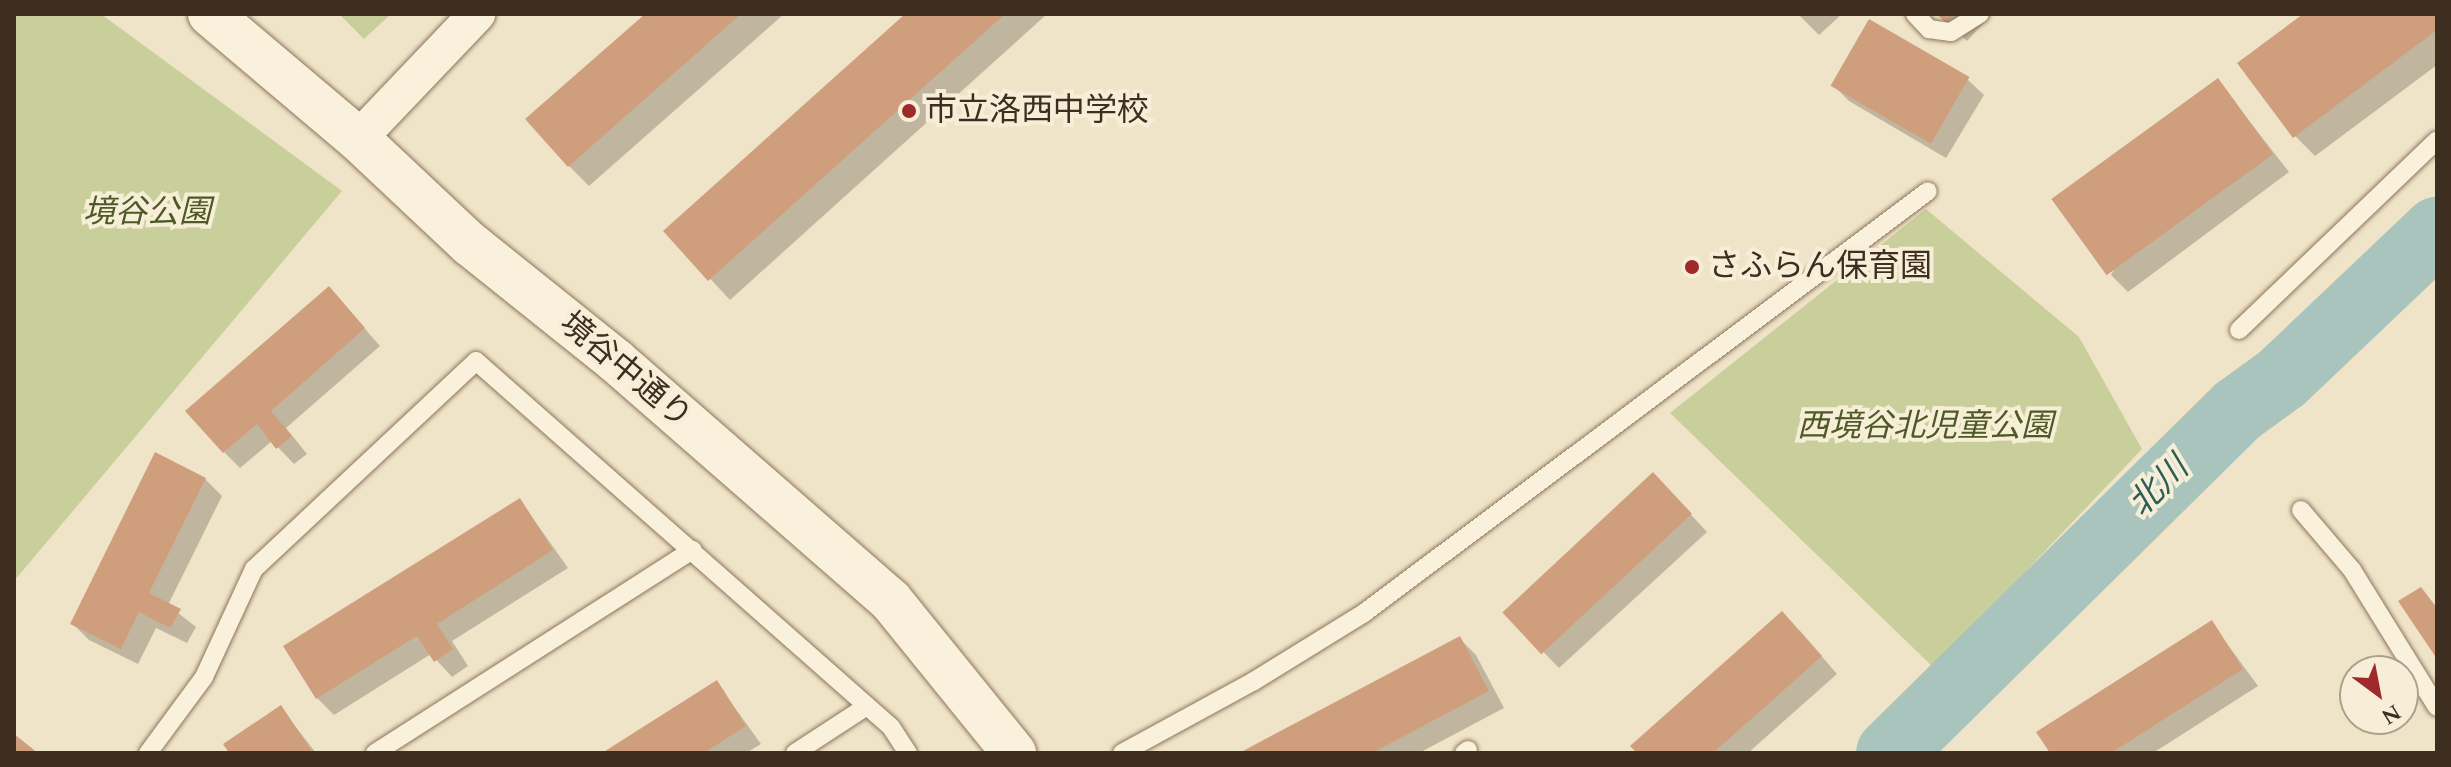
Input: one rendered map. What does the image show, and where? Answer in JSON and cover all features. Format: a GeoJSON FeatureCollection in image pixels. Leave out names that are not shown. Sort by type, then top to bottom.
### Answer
{"type":"FeatureCollection","features":[{"type":"Feature","properties":{"kind":"street","name":"境谷中通り"},"geometry":{"type":"LineString","coordinates":[[210,14],[358,139],[470,244],[616,361],[891,601],[1014,753]]}},
{"type":"Feature","properties":{"kind":"street"},"geometry":{"type":"LineString","coordinates":[[358,139],[477,14]]}},
{"type":"Feature","properties":{"kind":"lane"},"geometry":{"type":"LineString","coordinates":[[1915,14],[1929,29],[1951,32],[1980,14]]}},
{"type":"Feature","properties":{"kind":"lane"},"geometry":{"type":"LineString","coordinates":[[2239,330],[2437,140]]}},
{"type":"Feature","properties":{"kind":"lane"},"geometry":{"type":"LineString","coordinates":[[1122,753],[1150,746],[1364,613],[1928,191]]}},
{"type":"Feature","properties":{"kind":"lane"},"geometry":{"type":"LineString","coordinates":[[148,753],[204,677],[254,569],[476,361],[891,727],[908,753]]}},
{"type":"Feature","properties":{"kind":"lane"},"geometry":{"type":"LineString","coordinates":[[2301,510],[2352,570],[2437,707]]}},
{"type":"Feature","properties":{"kind":"lane"},"geometry":{"type":"LineString","coordinates":[[375,753],[693,550]]}},
{"type":"Feature","properties":{"kind":"lane"},"geometry":{"type":"LineString","coordinates":[[795,753],[867,706]]}},
{"type":"Feature","properties":{"kind":"green space","name":"境谷公園"},"geometry":{"type":"Polygon","coordinates":[[[14,14],[101,14],[342,191],[14,581],[14,14]]]}},
{"type":"Feature","properties":{"kind":"green space"},"geometry":{"type":"Polygon","coordinates":[[[339,14],[391,14],[364,39],[339,14]]]}},
{"type":"Feature","properties":{"kind":"green space","name":"西境谷北児童公園"},"geometry":{"type":"Polygon","coordinates":[[[1926,209],[2079,337],[2142,449],[1934,668],[1670,413],[1926,209]]]}},
{"type":"Feature","properties":{"kind":"building"},"geometry":{"type":"Polygon","coordinates":[[[645,14],[741,14],[568,167],[525,119],[645,14]]]}},
{"type":"Feature","properties":{"kind":"building"},"geometry":{"type":"Polygon","coordinates":[[[905,14],[1005,14],[708,281],[663,231],[905,14]]]}},
{"type":"Feature","properties":{"kind":"building"},"geometry":{"type":"Polygon","coordinates":[[[1937,14],[1954,14],[1946,23],[1937,14]]]}},
{"type":"Feature","properties":{"kind":"building"},"geometry":{"type":"Polygon","coordinates":[[[2303,14],[2437,14],[2437,30],[2293,138],[2237,63],[2303,14]]]}},
{"type":"Feature","properties":{"kind":"building"},"geometry":{"type":"Polygon","coordinates":[[[1869,19],[1969,77],[1931,144],[1830,86],[1869,19]]]}},
{"type":"Feature","properties":{"kind":"building"},"geometry":{"type":"Polygon","coordinates":[[[2218,78],[2273,154],[2107,275],[2051,199],[2218,78]]]}},
{"type":"Feature","properties":{"kind":"building"},"geometry":{"type":"Polygon","coordinates":[[[329,286],[365,328],[271,411],[292,436],[276,449],[257,424],[223,453],[185,411],[329,286]]]}},
{"type":"Feature","properties":{"kind":"building"},"geometry":{"type":"Polygon","coordinates":[[[155,452],[206,478],[149,593],[181,609],[170,628],[139,612],[121,649],[70,624],[155,452]]]}},
{"type":"Feature","properties":{"kind":"building"},"geometry":{"type":"Polygon","coordinates":[[[1653,472],[1692,514],[1541,654],[1502,612],[1653,472]]]}},
{"type":"Feature","properties":{"kind":"building"},"geometry":{"type":"Polygon","coordinates":[[[520,498],[553,550],[437,624],[453,649],[434,662],[417,636],[316,699],[283,646],[520,498]]]}},
{"type":"Feature","properties":{"kind":"building"},"geometry":{"type":"Polygon","coordinates":[[[2421,587],[2437,608],[2437,659],[2398,601],[2421,587]]]}},
{"type":"Feature","properties":{"kind":"building"},"geometry":{"type":"Polygon","coordinates":[[[1782,611],[1822,656],[1713,753],[1637,753],[1630,746],[1782,611]]]}},
{"type":"Feature","properties":{"kind":"building"},"geometry":{"type":"Polygon","coordinates":[[[2212,620],[2243,669],[2111,753],[2050,753],[2036,732],[2212,620]]]}},
{"type":"Feature","properties":{"kind":"building"},"geometry":{"type":"Polygon","coordinates":[[[1460,636],[1489,691],[1372,753],[1239,753],[1460,636]]]}},
{"type":"Feature","properties":{"kind":"building"},"geometry":{"type":"Polygon","coordinates":[[[717,680],[746,726],[704,753],[602,753],[717,680]]]}},
{"type":"Feature","properties":{"kind":"building"},"geometry":{"type":"Polygon","coordinates":[[[281,705],[313,753],[229,753],[223,744],[281,705]]]}},
{"type":"Feature","properties":{"kind":"building"},"geometry":{"type":"Polygon","coordinates":[[[14,734],[38,753],[14,753],[14,734]]]}},
{"type":"Feature","properties":{"kind":"waterway","name":"北川"},"geometry":{"type":"LineString","coordinates":[[1890,753],[2238,410],[2282,378],[2437,231]]}},
{"type":"Feature","properties":{"kind":"place","name":"市立洛西中学校"},"geometry":{"type":"Point","coordinates":[909,111]}},
{"type":"Feature","properties":{"kind":"place","name":"さふらん保育園"},"geometry":{"type":"Point","coordinates":[1692,267]}}]}
